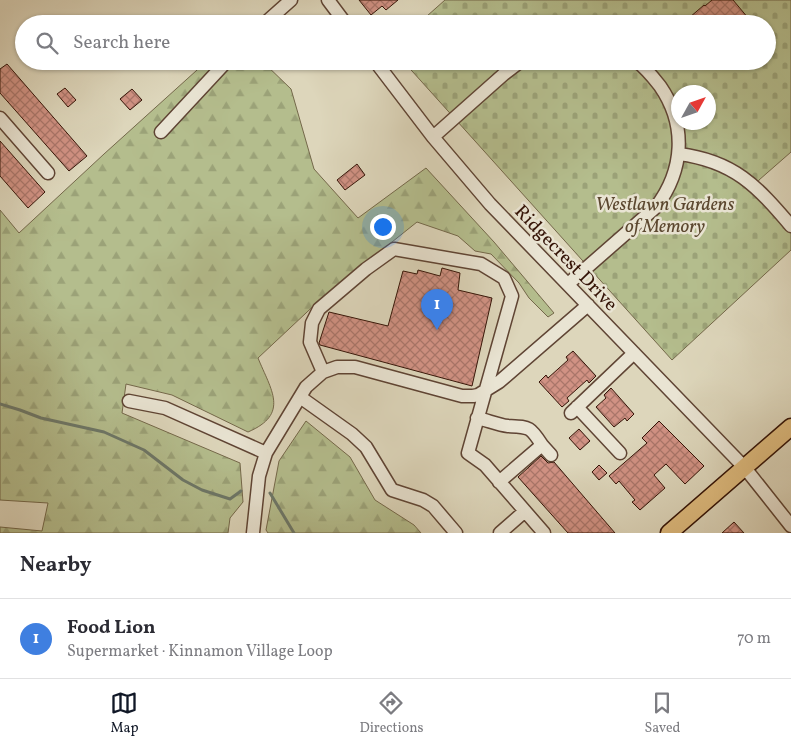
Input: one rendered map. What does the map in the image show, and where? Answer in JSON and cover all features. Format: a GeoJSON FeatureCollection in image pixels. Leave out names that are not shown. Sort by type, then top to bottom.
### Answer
{"type":"FeatureCollection","features":[{"type":"Feature","properties":{"kind":"main road"},"geometry":{"type":"LineString","coordinates":[[672,532],[791,427]]}},
{"type":"Feature","properties":{"kind":"street"},"geometry":{"type":"LineString","coordinates":[[274,15],[291,0]]}},
{"type":"Feature","properties":{"kind":"street"},"geometry":{"type":"LineString","coordinates":[[328,0],[339,15]]}},
{"type":"Feature","properties":{"kind":"street"},"geometry":{"type":"LineString","coordinates":[[161,132],[218,70]]}},
{"type":"Feature","properties":{"kind":"street","name":"Ridgecrest Drive"},"geometry":{"type":"LineString","coordinates":[[381,70],[433,137],[490,204],[745,468],[791,526]]}},
{"type":"Feature","properties":{"kind":"street"},"geometry":{"type":"LineString","coordinates":[[433,137],[509,70]]}},
{"type":"Feature","properties":{"kind":"street"},"geometry":{"type":"LineString","coordinates":[[568,284],[656,207],[671,184],[679,154],[674,114],[667,97],[654,77],[646,70]]}},
{"type":"Feature","properties":{"kind":"street"},"geometry":{"type":"LineString","coordinates":[[0,118],[48,173]]}},
{"type":"Feature","properties":{"kind":"street"},"geometry":{"type":"LineString","coordinates":[[679,154],[699,156],[718,162],[733,170],[760,191],[791,226]]}},
{"type":"Feature","properties":{"kind":"street"},"geometry":{"type":"LineString","coordinates":[[323,372],[310,342],[312,323],[319,309],[366,269],[394,249],[481,264],[504,278],[512,296],[468,453],[485,465],[544,533]]}},
{"type":"Feature","properties":{"kind":"street"},"geometry":{"type":"LineString","coordinates":[[253,533],[259,476],[266,453],[300,397],[312,380],[323,372],[337,367],[354,367],[462,396],[473,396],[498,382],[588,305]]}},
{"type":"Feature","properties":{"kind":"street"},"geometry":{"type":"LineString","coordinates":[[620,454],[574,410],[634,353]]}},
{"type":"Feature","properties":{"kind":"street"},"geometry":{"type":"LineString","coordinates":[[300,397],[352,434],[366,447],[392,490],[423,500],[433,506],[456,533]]}},
{"type":"Feature","properties":{"kind":"street"},"geometry":{"type":"LineString","coordinates":[[129,400],[165,408],[266,453]]}},
{"type":"Feature","properties":{"kind":"street"},"geometry":{"type":"LineString","coordinates":[[477,418],[507,426],[523,425],[534,433],[547,450],[499,482]]}},
{"type":"Feature","properties":{"kind":"street"},"geometry":{"type":"LineString","coordinates":[[500,533],[524,511]]}},
{"type":"Feature","properties":{"kind":"green space","name":"Westlawn Gardens of Memory"},"geometry":{"type":"Polygon","coordinates":[[[445,0],[791,0],[791,152],[759,180],[754,191],[791,230],[791,250],[672,360],[411,70],[776,70],[776,15],[428,15],[445,0]]]}},
{"type":"Feature","properties":{"kind":"green space"},"geometry":{"type":"Polygon","coordinates":[[[197,70],[271,70],[291,89],[314,169],[358,218],[426,168],[494,242],[554,313],[548,317],[491,254],[475,251],[458,236],[417,222],[322,298],[258,358],[274,400],[273,409],[269,417],[261,425],[248,432],[172,395],[126,384],[122,413],[240,463],[243,502],[230,518],[228,533],[0,533],[0,527],[42,531],[48,503],[0,500],[0,210],[19,233],[197,70]]]}},
{"type":"Feature","properties":{"kind":"green space"},"geometry":{"type":"Polygon","coordinates":[[[306,421],[350,457],[375,500],[414,525],[421,533],[268,533],[266,530],[279,461],[306,421]]]}},
{"type":"Feature","properties":{"kind":"building"},"geometry":{"type":"Polygon","coordinates":[[[359,0],[398,0],[386,10],[382,6],[371,15],[359,0]]]}},
{"type":"Feature","properties":{"kind":"building"},"geometry":{"type":"Polygon","coordinates":[[[712,0],[733,0],[746,15],[692,15],[712,0]]]}},
{"type":"Feature","properties":{"kind":"building"},"geometry":{"type":"Polygon","coordinates":[[[7,64],[87,156],[69,171],[0,93],[0,69],[7,64]]]}},
{"type":"Feature","properties":{"kind":"building"},"geometry":{"type":"Polygon","coordinates":[[[65,88],[76,100],[68,107],[57,94],[65,88]]]}},
{"type":"Feature","properties":{"kind":"building"},"geometry":{"type":"Polygon","coordinates":[[[132,89],[142,100],[130,110],[120,99],[132,89]]]}},
{"type":"Feature","properties":{"kind":"building"},"geometry":{"type":"Polygon","coordinates":[[[0,141],[45,192],[28,208],[0,176],[0,141]]]}},
{"type":"Feature","properties":{"kind":"building"},"geometry":{"type":"Polygon","coordinates":[[[357,164],[365,175],[345,190],[337,180],[357,164]]]}},
{"type":"Feature","properties":{"kind":"building"},"geometry":{"type":"Polygon","coordinates":[[[442,268],[460,273],[458,290],[492,298],[472,386],[320,345],[329,312],[388,326],[403,271],[417,274],[418,270],[440,276],[442,268]]]}},
{"type":"Feature","properties":{"kind":"building"},"geometry":{"type":"Polygon","coordinates":[[[573,351],[596,376],[589,383],[587,380],[567,398],[569,401],[562,407],[539,382],[546,375],[548,378],[568,360],[566,357],[573,351]]]}},
{"type":"Feature","properties":{"kind":"building"},"geometry":{"type":"Polygon","coordinates":[[[611,388],[634,414],[627,421],[625,418],[614,427],[596,407],[606,398],[604,395],[611,388]]]}},
{"type":"Feature","properties":{"kind":"building"},"geometry":{"type":"Polygon","coordinates":[[[659,421],[704,466],[685,484],[666,464],[654,475],[665,488],[640,510],[632,502],[635,500],[619,481],[616,484],[609,476],[647,443],[642,438],[659,421]]]}},
{"type":"Feature","properties":{"kind":"building"},"geometry":{"type":"Polygon","coordinates":[[[579,429],[590,441],[580,450],[569,438],[579,429]]]}},
{"type":"Feature","properties":{"kind":"building"},"geometry":{"type":"Polygon","coordinates":[[[541,456],[548,463],[554,462],[615,533],[568,533],[518,477],[541,456]]]}},
{"type":"Feature","properties":{"kind":"building"},"geometry":{"type":"Polygon","coordinates":[[[599,465],[607,473],[599,480],[592,472],[599,465]]]}},
{"type":"Feature","properties":{"kind":"building"},"geometry":{"type":"Polygon","coordinates":[[[734,522],[744,533],[722,533],[734,522]]]}},
{"type":"Feature","properties":{"kind":"waterway"},"geometry":{"type":"LineString","coordinates":[[0,404],[41,418],[104,432],[144,450],[183,480],[202,490],[230,499],[241,491]]}},
{"type":"Feature","properties":{"kind":"waterway"},"geometry":{"type":"LineString","coordinates":[[270,493],[294,533]]}},
{"type":"Feature","properties":{"kind":"place","name":"Food Lion"},"geometry":{"type":"Point","coordinates":[437,330]}}]}
